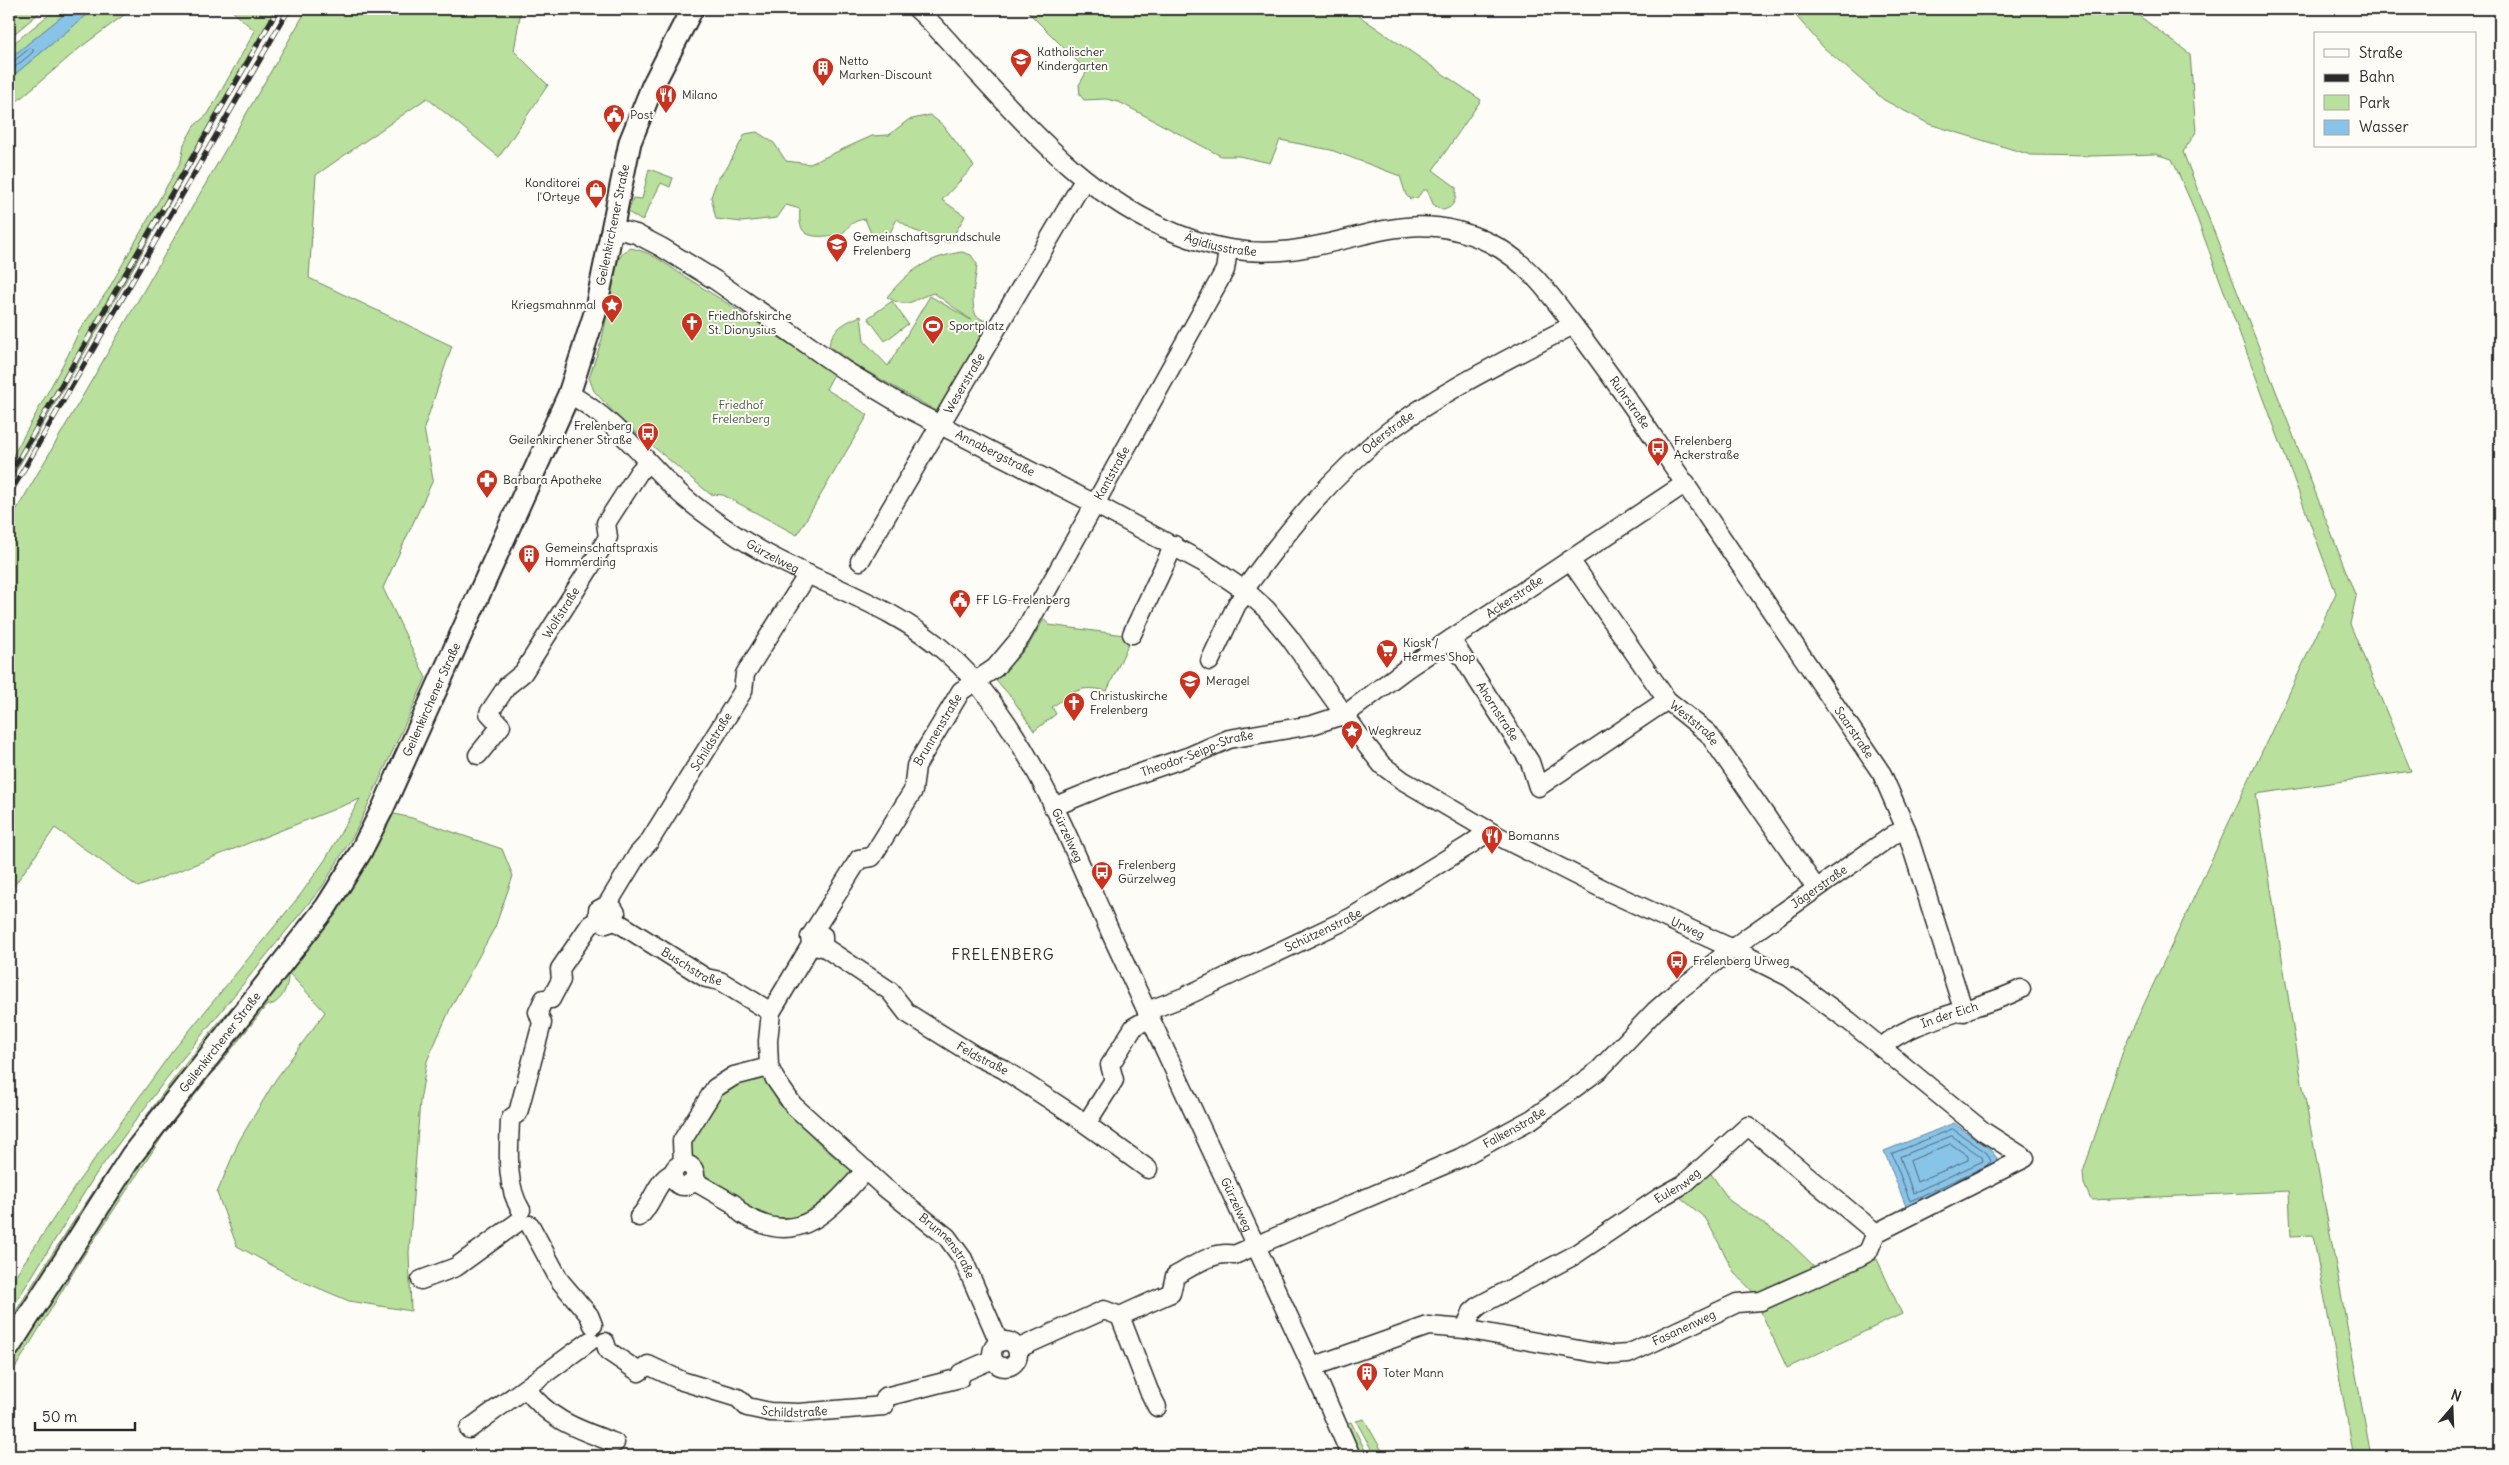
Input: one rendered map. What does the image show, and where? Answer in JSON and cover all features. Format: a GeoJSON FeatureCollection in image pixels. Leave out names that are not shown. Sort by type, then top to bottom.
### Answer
{"type":"FeatureCollection","features":[{"type":"Feature","properties":{"kind":"main road","name":"Geilenkirchener Straße"},"geometry":{"type":"LineString","coordinates":[[9,1347],[132,1154],[305,936],[360,853],[423,722],[569,394],[595,313],[630,142],[652,86],[692,9]]}},
{"type":"Feature","properties":{"kind":"street","name":"Ägidiusstraße"},"geometry":{"type":"LineString","coordinates":[[918,9],[1016,114],[1084,180],[1121,206],[1153,224],[1202,244],[1228,250],[1279,251],[1308,248],[1390,227],[1446,227],[1491,244],[1516,259],[1557,301],[1573,325]]}},
{"type":"Feature","properties":{"kind":"street","name":"Weserstraße"},"geometry":{"type":"LineString","coordinates":[[860,561],[1084,180]]}},
{"type":"Feature","properties":{"kind":"street","name":"Annabergstraße"},"geometry":{"type":"LineString","coordinates":[[612,228],[636,234],[715,280],[844,370],[940,425],[1174,545],[1245,591],[1266,609],[1289,637],[1346,714]]}},
{"type":"Feature","properties":{"kind":"street","name":"Kantstraße"},"geometry":{"type":"LineString","coordinates":[[976,682],[995,668],[1022,637],[1225,270],[1228,250]]}},
{"type":"Feature","properties":{"kind":"street","name":"Ruhrstraße"},"geometry":{"type":"LineString","coordinates":[[1573,325],[1686,483]]}},
{"type":"Feature","properties":{"kind":"street","name":"Oderstraße"},"geometry":{"type":"LineString","coordinates":[[1210,661],[1237,604],[1290,528],[1352,463],[1389,431],[1428,404],[1573,325]]}},
{"type":"Feature","properties":{"kind":"street","name":"Gürzelweg"},"geometry":{"type":"LineString","coordinates":[[569,394],[588,404],[603,416],[674,489],[728,530],[763,553],[854,595],[902,620],[948,653],[996,704],[1053,807],[1351,1456]]}},
{"type":"Feature","properties":{"kind":"street","name":"Wolfstraße"},"geometry":{"type":"LineString","coordinates":[[478,755],[501,726],[489,713],[507,686],[523,672],[578,586],[608,537],[606,523],[639,472],[648,462]]}},
{"type":"Feature","properties":{"kind":"street","name":"Ackerstraße"},"geometry":{"type":"LineString","coordinates":[[1346,714],[1406,669],[1686,483]]}},
{"type":"Feature","properties":{"kind":"street","name":"Saarstraße"},"geometry":{"type":"LineString","coordinates":[[1686,483],[1882,774],[1899,808],[1964,1012]]}},
{"type":"Feature","properties":{"kind":"street"},"geometry":{"type":"LineString","coordinates":[[1132,634],[1174,545]]}},
{"type":"Feature","properties":{"kind":"street","name":"Weststraße"},"geometry":{"type":"LineString","coordinates":[[1570,560],[1667,700],[1708,733],[1816,888]]}},
{"type":"Feature","properties":{"kind":"street","name":"Schildstraße"},"geometry":{"type":"LineString","coordinates":[[808,574],[745,674],[743,691],[649,842],[638,854],[606,915],[590,925],[560,969],[561,980],[551,999],[544,999],[538,1012],[542,1023],[518,1113],[510,1118],[508,1158],[516,1202],[523,1219],[560,1281],[589,1315],[596,1336],[608,1351],[639,1372],[648,1365],[682,1381],[738,1398],[747,1407],[773,1412],[841,1411],[884,1406],[885,1397],[960,1378],[961,1373],[993,1359]]}},
{"type":"Feature","properties":{"kind":"street","name":"Ahornstraße"},"geometry":{"type":"LineString","coordinates":[[1451,639],[1530,762],[1538,788],[1667,700]]}},
{"type":"Feature","properties":{"kind":"street","name":"Brunnenstraße"},"geometry":{"type":"LineString","coordinates":[[815,938],[859,859],[872,857],[913,791],[916,766],[962,692],[976,682]]}},
{"type":"Feature","properties":{"kind":"street","name":"Theodor-Seipp-Straße"},"geometry":{"type":"LineString","coordinates":[[1053,807],[1109,784],[1184,759],[1229,739],[1312,725],[1346,714]]}},
{"type":"Feature","properties":{"kind":"street","name":"Urweg"},"geometry":{"type":"LineString","coordinates":[[1346,714],[1382,765],[1402,780],[1486,829],[1607,891],[1733,949],[1788,977],[1820,998],[1982,1130],[2025,1158],[1876,1233]]}},
{"type":"Feature","properties":{"kind":"street","name":"Schützenstraße"},"geometry":{"type":"LineString","coordinates":[[1086,1124],[1114,1080],[1110,1065],[1134,1027],[1149,1014],[1352,917],[1481,838],[1486,829]]}},
{"type":"Feature","properties":{"kind":"street","name":"Jägerstraße"},"geometry":{"type":"LineString","coordinates":[[1733,949],[1816,888],[1893,835],[1906,830]]}},
{"type":"Feature","properties":{"kind":"street","name":"Buschstraße"},"geometry":{"type":"LineString","coordinates":[[606,915],[706,978],[720,981],[771,1012]]}},
{"type":"Feature","properties":{"kind":"street"},"geometry":{"type":"LineString","coordinates":[[771,1012],[815,938]]}},
{"type":"Feature","properties":{"kind":"street","name":"Feldstraße"},"geometry":{"type":"LineString","coordinates":[[815,938],[890,991],[907,1013],[974,1055],[1003,1069],[1086,1124],[1148,1169]]}},
{"type":"Feature","properties":{"kind":"street","name":"Falkenstraße"},"geometry":{"type":"LineString","coordinates":[[1255,1246],[1460,1158],[1532,1119],[1599,1070],[1655,1011],[1733,949]]}},
{"type":"Feature","properties":{"kind":"street","name":"In der Eich"},"geometry":{"type":"LineString","coordinates":[[1882,1048],[1890,1038],[1918,1026],[2007,997],[2021,989]]}},
{"type":"Feature","properties":{"kind":"street","name":"Brunnenstraße"},"geometry":{"type":"LineString","coordinates":[[771,1012],[768,1041],[769,1067],[782,1091],[793,1105],[866,1170],[947,1237],[963,1259],[999,1342]]}},
{"type":"Feature","properties":{"kind":"street"},"geometry":{"type":"LineString","coordinates":[[678,1168],[682,1141],[715,1088],[734,1076],[769,1067]]}},
{"type":"Feature","properties":{"kind":"street","name":"Eulenweg"},"geometry":{"type":"LineString","coordinates":[[1465,1329],[1472,1312],[1480,1305],[1573,1256],[1658,1198],[1684,1184],[1748,1126],[1876,1233]]}},
{"type":"Feature","properties":{"kind":"street"},"geometry":{"type":"LineString","coordinates":[[639,1217],[645,1211],[664,1177],[678,1168],[693,1169],[694,1181],[734,1204],[737,1210],[748,1218],[762,1224],[784,1229],[813,1222],[825,1214],[866,1170]]}},
{"type":"Feature","properties":{"kind":"street"},"geometry":{"type":"LineString","coordinates":[[421,1280],[456,1267],[523,1219]]}},
{"type":"Feature","properties":{"kind":"street","name":"Fasanenweg"},"geometry":{"type":"LineString","coordinates":[[1312,1368],[1428,1326],[1465,1329],[1613,1355],[1628,1354],[1736,1303],[1761,1301],[1853,1260],[1868,1252],[1876,1233]]}},
{"type":"Feature","properties":{"kind":"street"},"geometry":{"type":"LineString","coordinates":[[1018,1349],[1104,1310],[1120,1316],[1171,1293],[1175,1276],[1223,1252],[1234,1255],[1255,1246]]}},
{"type":"Feature","properties":{"kind":"street"},"geometry":{"type":"LineString","coordinates":[[1120,1316],[1157,1407]]}},
{"type":"Feature","properties":{"kind":"street"},"geometry":{"type":"LineString","coordinates":[[470,1429],[596,1336]]}},
{"type":"Feature","properties":{"kind":"street"},"geometry":{"type":"LineString","coordinates":[[999,1342],[1010,1342],[1018,1349],[1017,1359],[1010,1366],[1000,1366],[993,1359],[993,1349],[999,1342]]}},
{"type":"Feature","properties":{"kind":"street"},"geometry":{"type":"LineString","coordinates":[[526,1388],[538,1404],[554,1418],[615,1443]]}},
{"type":"Feature","properties":{"kind":"green space"},"geometry":{"type":"Polygon","coordinates":[[[9,9],[44,9],[9,38],[9,9]]]}},
{"type":"Feature","properties":{"kind":"green space"},"geometry":{"type":"Polygon","coordinates":[[[56,9],[71,9],[9,59],[9,47],[56,9]]]}},
{"type":"Feature","properties":{"kind":"green space"},"geometry":{"type":"Polygon","coordinates":[[[94,9],[132,9],[81,47],[9,108],[9,79],[94,9]]]}},
{"type":"Feature","properties":{"kind":"green space"},"geometry":{"type":"Polygon","coordinates":[[[230,9],[279,9],[119,293],[9,483],[9,463],[68,355],[79,331],[108,290],[181,161],[184,144],[194,126],[208,114],[255,31],[230,9]]]}},
{"type":"Feature","properties":{"kind":"green space"},"geometry":{"type":"Polygon","coordinates":[[[307,9],[521,9],[514,51],[548,85],[499,157],[427,98],[316,175],[309,278],[452,346],[424,428],[433,480],[383,588],[426,678],[356,831],[322,887],[166,1079],[96,1174],[9,1313],[9,1285],[80,1179],[171,1053],[301,894],[325,860],[360,799],[138,887],[55,828],[9,893],[9,523],[307,9]]]}},
{"type":"Feature","properties":{"kind":"green space"},"geometry":{"type":"Polygon","coordinates":[[[1025,9],[1349,9],[1481,100],[1433,170],[1456,187],[1454,202],[1451,207],[1443,210],[1434,206],[1427,190],[1423,190],[1417,198],[1410,199],[1406,195],[1400,176],[1331,150],[1280,140],[1270,163],[1239,156],[1221,156],[1119,102],[1106,99],[1084,100],[1080,95],[1079,85],[1087,71],[1025,9]]]}},
{"type":"Feature","properties":{"kind":"green space"},"geometry":{"type":"Polygon","coordinates":[[[1790,9],[2130,9],[2190,54],[2196,132],[2183,152],[2356,597],[2350,624],[2411,771],[2256,794],[2300,1071],[2371,1456],[2354,1456],[2313,1235],[2291,1236],[2289,1191],[2091,1200],[2084,1184],[2083,1172],[2125,1045],[2336,593],[2191,202],[2172,159],[2155,154],[2031,155],[1929,124],[1884,100],[1823,47],[1790,9]]]}},
{"type":"Feature","properties":{"kind":"green space"},"geometry":{"type":"Polygon","coordinates":[[[930,115],[943,125],[974,166],[942,200],[965,216],[949,243],[913,230],[897,219],[888,237],[873,238],[865,219],[854,222],[839,235],[813,236],[804,232],[802,228],[800,209],[786,205],[777,218],[742,222],[716,219],[711,197],[717,180],[728,166],[745,134],[757,132],[774,143],[786,161],[810,164],[872,136],[889,135],[908,120],[930,115]]]}},
{"type":"Feature","properties":{"kind":"green space"},"geometry":{"type":"Polygon","coordinates":[[[649,169],[673,178],[670,187],[661,183],[642,221],[628,212],[633,198],[642,199],[649,169]]]}},
{"type":"Feature","properties":{"kind":"green space","name":"Friedhof Frelenberg"},"geometry":{"type":"Polygon","coordinates":[[[631,248],[640,250],[663,262],[834,374],[826,389],[868,415],[797,535],[723,495],[710,494],[619,418],[594,391],[589,378],[602,339],[618,260],[624,252],[631,248]]]}},
{"type":"Feature","properties":{"kind":"green space"},"geometry":{"type":"Polygon","coordinates":[[[962,252],[971,255],[977,264],[973,296],[974,309],[976,316],[989,323],[938,412],[854,364],[829,346],[830,340],[840,326],[861,316],[864,341],[888,366],[930,296],[971,320],[934,293],[906,303],[901,303],[887,297],[903,280],[920,267],[939,257],[962,252]]]}},
{"type":"Feature","properties":{"kind":"green space"},"geometry":{"type":"Polygon","coordinates":[[[892,301],[908,324],[885,341],[868,318],[892,301]]]}},
{"type":"Feature","properties":{"kind":"green space"},"geometry":{"type":"Polygon","coordinates":[[[1044,619],[1049,625],[1132,636],[1107,691],[1090,688],[1077,691],[1052,707],[1056,714],[1034,731],[1012,698],[996,680],[1028,646],[1044,619]]]}},
{"type":"Feature","properties":{"kind":"green space"},"geometry":{"type":"Polygon","coordinates":[[[377,794],[380,795],[361,835],[339,873],[315,908],[263,977],[180,1078],[134,1139],[9,1331],[9,1322],[31,1287],[76,1217],[147,1115],[197,1049],[283,948],[315,906],[343,862],[377,794]]]}},
{"type":"Feature","properties":{"kind":"green space"},"geometry":{"type":"Polygon","coordinates":[[[390,813],[412,818],[502,849],[513,876],[495,927],[451,1007],[427,1061],[420,1101],[409,1252],[411,1311],[349,1301],[297,1279],[237,1246],[217,1193],[239,1141],[276,1079],[325,1012],[288,972],[286,988],[280,998],[272,1005],[266,1006],[164,1134],[82,1258],[9,1378],[9,1358],[98,1216],[390,813]]]}},
{"type":"Feature","properties":{"kind":"green space"},"geometry":{"type":"Polygon","coordinates":[[[765,1073],[779,1104],[825,1149],[857,1175],[821,1210],[785,1223],[743,1204],[731,1196],[710,1179],[689,1155],[690,1146],[721,1096],[738,1080],[765,1073]]]}},
{"type":"Feature","properties":{"kind":"green space"},"geometry":{"type":"Polygon","coordinates":[[[1709,1171],[1730,1201],[1784,1237],[1816,1268],[1756,1295],[1734,1272],[1706,1219],[1680,1197],[1709,1171]]]}},
{"type":"Feature","properties":{"kind":"green space"},"geometry":{"type":"Polygon","coordinates":[[[1877,1259],[1902,1314],[1787,1368],[1761,1312],[1877,1259]]]}},
{"type":"Feature","properties":{"kind":"green space"},"geometry":{"type":"Polygon","coordinates":[[[1364,1419],[1385,1456],[1375,1456],[1356,1421],[1364,1419]]]}},
{"type":"Feature","properties":{"kind":"green space"},"geometry":{"type":"Polygon","coordinates":[[[1351,1422],[1368,1456],[1360,1456],[1346,1423],[1351,1422]]]}},
{"type":"Feature","properties":{"kind":"water"},"geometry":{"type":"Polygon","coordinates":[[[71,9],[94,9],[9,79],[9,59],[71,9]]]}},
{"type":"Feature","properties":{"kind":"water"},"geometry":{"type":"Polygon","coordinates":[[[1954,1123],[1990,1149],[1997,1158],[1995,1163],[1907,1209],[1884,1151],[1954,1123]]]}},
{"type":"Feature","properties":{"kind":"railway"},"geometry":{"type":"LineString","coordinates":[[9,476],[278,9]]}},
{"type":"Feature","properties":{"kind":"railway"},"geometry":{"type":"LineString","coordinates":[[9,495],[289,9]]}},
{"type":"Feature","properties":{"kind":"place","name":"Katholischer Kindergarten"},"geometry":{"type":"Point","coordinates":[1021,78]}},
{"type":"Feature","properties":{"kind":"place","name":"Netto Marken-Discount"},"geometry":{"type":"Point","coordinates":[823,87]}},
{"type":"Feature","properties":{"kind":"place","name":"Milano"},"geometry":{"type":"Point","coordinates":[666,114]}},
{"type":"Feature","properties":{"kind":"place","name":"Post"},"geometry":{"type":"Point","coordinates":[614,134]}},
{"type":"Feature","properties":{"kind":"place","name":"Konditorei l'Orteye"},"geometry":{"type":"Point","coordinates":[596,209]}},
{"type":"Feature","properties":{"kind":"place","name":"Gemeinschaftsgrundschule Frelenberg"},"geometry":{"type":"Point","coordinates":[837,263]}},
{"type":"Feature","properties":{"kind":"place","name":"Kriegsmahnmal"},"geometry":{"type":"Point","coordinates":[612,324]}},
{"type":"Feature","properties":{"kind":"place","name":"Friedhofskirche St. Dionysius"},"geometry":{"type":"Point","coordinates":[692,342]}},
{"type":"Feature","properties":{"kind":"place","name":"Sportplatz"},"geometry":{"type":"Point","coordinates":[933,345]}},
{"type":"Feature","properties":{"kind":"place","name":"Frelenberg Geilenkirchener Straße"},"geometry":{"type":"Point","coordinates":[648,452]}},
{"type":"Feature","properties":{"kind":"place","name":"Frelenberg Ackerstraße"},"geometry":{"type":"Point","coordinates":[1658,467]}},
{"type":"Feature","properties":{"kind":"place","name":"Barbara Apotheke"},"geometry":{"type":"Point","coordinates":[487,499]}},
{"type":"Feature","properties":{"kind":"place","name":"Gemeinschaftspraxis Hommerding"},"geometry":{"type":"Point","coordinates":[529,574]}},
{"type":"Feature","properties":{"kind":"place","name":"FF LG-Frelenberg"},"geometry":{"type":"Point","coordinates":[960,619]}},
{"type":"Feature","properties":{"kind":"place","name":"Kiosk / Hermes Shop"},"geometry":{"type":"Point","coordinates":[1387,669]}},
{"type":"Feature","properties":{"kind":"place","name":"Meragel"},"geometry":{"type":"Point","coordinates":[1190,700]}},
{"type":"Feature","properties":{"kind":"place","name":"Christuskirche Frelenberg"},"geometry":{"type":"Point","coordinates":[1074,722]}},
{"type":"Feature","properties":{"kind":"place","name":"Wegkreuz"},"geometry":{"type":"Point","coordinates":[1352,750]}},
{"type":"Feature","properties":{"kind":"place","name":"Bomanns"},"geometry":{"type":"Point","coordinates":[1492,855]}},
{"type":"Feature","properties":{"kind":"place","name":"Frelenberg Gürzelweg"},"geometry":{"type":"Point","coordinates":[1102,891]}},
{"type":"Feature","properties":{"kind":"place","name":"Frelenberg Urweg"},"geometry":{"type":"Point","coordinates":[1677,980]}},
{"type":"Feature","properties":{"kind":"place","name":"Toter Mann"},"geometry":{"type":"Point","coordinates":[1367,1392]}},
{"type":"Feature","properties":{"kind":"district","name":"FRELENBERG"},"geometry":{"type":"Point","coordinates":[1003,955]}}]}
